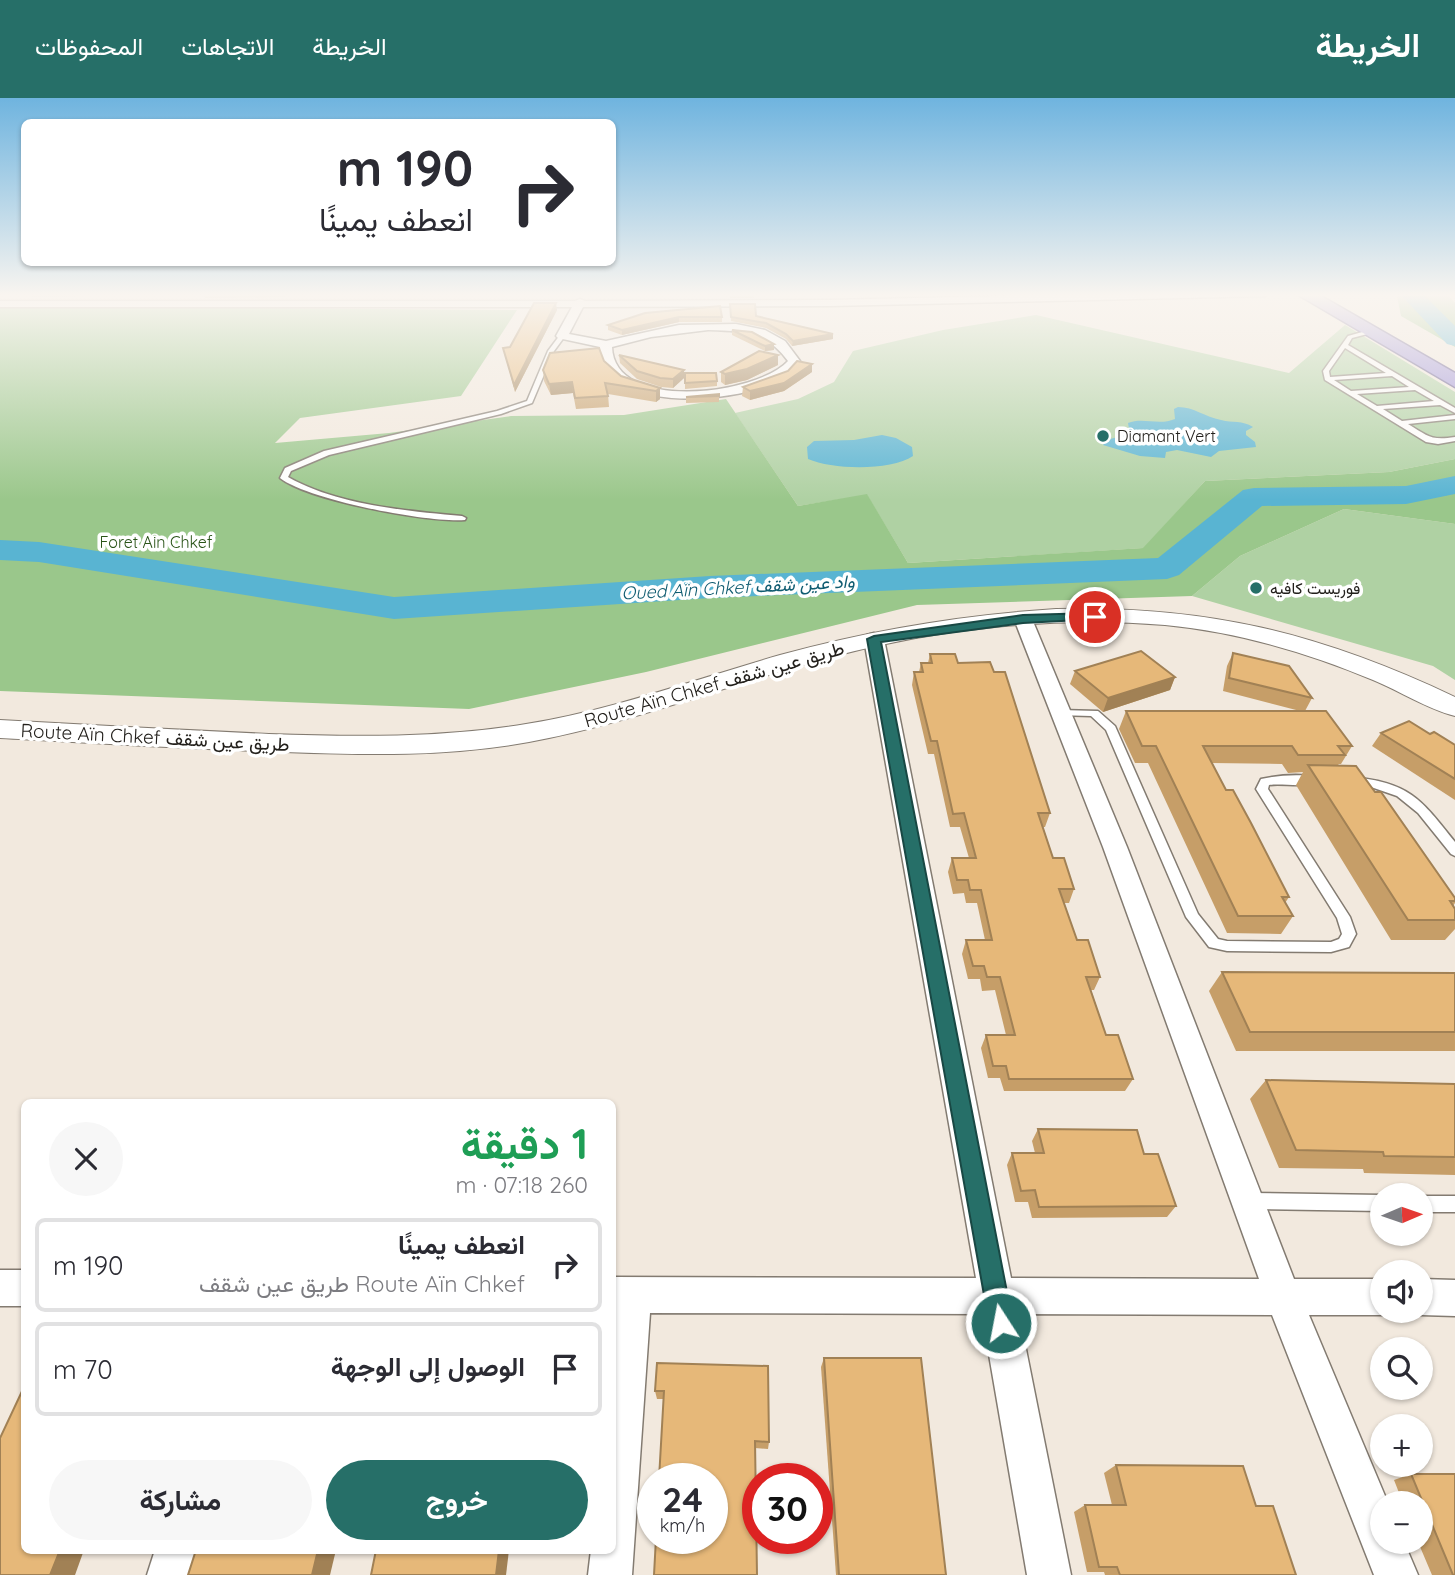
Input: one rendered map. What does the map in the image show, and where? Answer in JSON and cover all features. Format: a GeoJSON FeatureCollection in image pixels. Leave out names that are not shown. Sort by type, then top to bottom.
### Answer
{"type":"FeatureCollection","features":[{"type":"Feature","properties":{"kind":"highway"},"geometry":{"type":"LineString","coordinates":[[1424,362],[1455,381]]}},
{"type":"Feature","properties":{"kind":"street"},"geometry":{"type":"LineString","coordinates":[[607,362],[630,386],[679,393],[712,394],[775,380],[790,370],[794,362]]}},
{"type":"Feature","properties":{"kind":"street","name":"Route Aïn Chkef طريق عين شقف"},"geometry":{"type":"LineString","coordinates":[[0,729],[339,746],[448,743],[528,734],[618,714],[784,663],[874,639],[1023,619],[1121,616],[1212,624],[1340,658],[1401,681],[1455,708]]}},
{"type":"Feature","properties":{"kind":"street"},"geometry":{"type":"LineString","coordinates":[[1023,619],[1115,847],[1283,1296],[1395,1575]]}},
{"type":"Feature","properties":{"kind":"street"},"geometry":{"type":"LineString","coordinates":[[874,639],[1049,1575]]}},
{"type":"Feature","properties":{"kind":"street"},"geometry":{"type":"LineString","coordinates":[[0,1288],[21,1288]]}},
{"type":"Feature","properties":{"kind":"street"},"geometry":{"type":"LineString","coordinates":[[616,1456],[623,1296],[1370,1297]]}},
{"type":"Feature","properties":{"kind":"street"},"geometry":{"type":"LineString","coordinates":[[1433,1297],[1455,1298]]}},
{"type":"Feature","properties":{"kind":"street"},"geometry":{"type":"LineString","coordinates":[[169,1575],[176,1554]]}},
{"type":"Feature","properties":{"kind":"street"},"geometry":{"type":"LineString","coordinates":[[610,1575],[612,1554]]}},
{"type":"Feature","properties":{"kind":"lane"},"geometry":{"type":"LineString","coordinates":[[461,518],[422,516],[314,492],[293,485],[284,478],[288,470],[327,453],[499,413],[530,402],[547,362]]}},
{"type":"Feature","properties":{"kind":"lane"},"geometry":{"type":"LineString","coordinates":[[1332,362],[1326,371],[1327,379],[1348,393],[1429,440],[1441,442],[1455,439]]}},
{"type":"Feature","properties":{"kind":"lane"},"geometry":{"type":"LineString","coordinates":[[1372,362],[1455,411]]}},
{"type":"Feature","properties":{"kind":"lane"},"geometry":{"type":"LineString","coordinates":[[1327,379],[1392,374]]}},
{"type":"Feature","properties":{"kind":"lane"},"geometry":{"type":"LineString","coordinates":[[1348,393],[1416,388]]}},
{"type":"Feature","properties":{"kind":"lane"},"geometry":{"type":"LineString","coordinates":[[1374,408],[1441,403]]}},
{"type":"Feature","properties":{"kind":"lane"},"geometry":{"type":"LineString","coordinates":[[1399,423],[1455,417]]}},
{"type":"Feature","properties":{"kind":"lane"},"geometry":{"type":"LineString","coordinates":[[1060,713],[1094,713],[1111,729],[1193,917],[1214,943],[1227,946],[1331,947],[1344,943],[1349,934],[1343,917],[1262,789],[1265,782],[1377,782],[1396,788],[1412,799],[1455,850]]}},
{"type":"Feature","properties":{"kind":"lane"},"geometry":{"type":"LineString","coordinates":[[1247,1201],[1370,1203]]}},
{"type":"Feature","properties":{"kind":"lane"},"geometry":{"type":"LineString","coordinates":[[1433,1203],[1455,1204]]}},
{"type":"Feature","properties":{"kind":"green space","name":"Foret Ain Chkef"},"geometry":{"type":"Polygon","coordinates":[[[0,362],[483,362],[461,396],[300,418],[275,443],[389,433],[511,416],[624,415],[726,399],[798,506],[867,494],[908,563],[1143,548],[1205,481],[1389,472],[1455,459],[1455,524],[1344,509],[1240,556],[1192,596],[917,605],[646,672],[469,709],[0,691],[0,362]]]}},
{"type":"Feature","properties":{"kind":"green space","name":"Diamant Vert"},"geometry":{"type":"Polygon","coordinates":[[[846,362],[1241,362],[1289,373],[1302,362],[1406,362],[1455,392],[1455,459],[1389,472],[1205,481],[1144,548],[908,563],[867,495],[798,506],[735,413],[798,399],[834,382],[846,362]]]}},
{"type":"Feature","properties":{"kind":"green space"},"geometry":{"type":"Polygon","coordinates":[[[1344,509],[1455,524],[1455,680],[1433,666],[1192,596],[1240,556],[1344,509]]]}},
{"type":"Feature","properties":{"kind":"water"},"geometry":{"type":"Polygon","coordinates":[[[1178,407],[1253,427],[1246,431],[1246,435],[1255,442],[1256,447],[1219,451],[1211,457],[1177,450],[1166,452],[1165,458],[1140,456],[1103,445],[1106,440],[1130,434],[1128,423],[1175,419],[1174,409],[1178,407]]]}},
{"type":"Feature","properties":{"kind":"water"},"geometry":{"type":"Polygon","coordinates":[[[882,435],[896,438],[912,447],[913,456],[891,464],[862,467],[832,465],[808,459],[807,447],[814,441],[854,440],[882,435]]]}},
{"type":"Feature","properties":{"kind":"building"},"geometry":{"type":"Polygon","coordinates":[[[507,362],[526,362],[514,385],[507,362]]]}},
{"type":"Feature","properties":{"kind":"building"},"geometry":{"type":"Polygon","coordinates":[[[546,362],[605,362],[621,376],[660,388],[656,391],[605,383],[608,396],[575,398],[572,382],[549,384],[543,370],[546,362]]]}},
{"type":"Feature","properties":{"kind":"building"},"geometry":{"type":"Polygon","coordinates":[[[627,362],[649,362],[684,370],[673,379],[637,371],[627,362]]]}},
{"type":"Feature","properties":{"kind":"building"},"geometry":{"type":"Polygon","coordinates":[[[739,362],[763,362],[747,369],[725,374],[721,372],[739,362]]]}},
{"type":"Feature","properties":{"kind":"building"},"geometry":{"type":"Polygon","coordinates":[[[796,362],[812,364],[784,383],[750,391],[743,387],[788,371],[796,362]]]}},
{"type":"Feature","properties":{"kind":"building"},"geometry":{"type":"Polygon","coordinates":[[[685,373],[716,373],[717,381],[685,383],[685,373]]]}},
{"type":"Feature","properties":{"kind":"building"},"geometry":{"type":"Polygon","coordinates":[[[719,394],[719,396],[686,397],[719,394]]]}},
{"type":"Feature","properties":{"kind":"building"},"geometry":{"type":"Polygon","coordinates":[[[1141,651],[1175,677],[1108,698],[1075,671],[1141,651]]]}},
{"type":"Feature","properties":{"kind":"building"},"geometry":{"type":"Polygon","coordinates":[[[1233,653],[1289,666],[1312,698],[1229,678],[1233,653]]]}},
{"type":"Feature","properties":{"kind":"building"},"geometry":{"type":"Polygon","coordinates":[[[930,654],[955,654],[958,663],[990,662],[994,672],[1005,672],[1050,813],[1038,813],[1053,858],[1064,858],[1074,889],[1059,889],[1077,940],[1088,940],[1100,977],[1086,977],[1106,1035],[1118,1035],[1133,1079],[1009,1079],[1006,1066],[993,1066],[986,1035],[1015,1035],[1000,977],[987,977],[984,966],[973,966],[966,940],[992,940],[981,890],[970,890],[968,880],[957,880],[952,858],[976,858],[964,813],[953,814],[937,741],[931,741],[914,672],[923,672],[921,663],[932,663],[930,654]]]}},
{"type":"Feature","properties":{"kind":"building"},"geometry":{"type":"Polygon","coordinates":[[[1126,711],[1326,711],[1352,746],[1338,746],[1345,755],[1298,755],[1292,746],[1203,746],[1226,790],[1233,790],[1251,823],[1289,897],[1282,897],[1293,916],[1238,916],[1156,746],[1142,746],[1126,711]]]}},
{"type":"Feature","properties":{"kind":"building"},"geometry":{"type":"Polygon","coordinates":[[[1409,721],[1455,745],[1455,779],[1381,733],[1409,721]]]}},
{"type":"Feature","properties":{"kind":"building"},"geometry":{"type":"Polygon","coordinates":[[[1308,765],[1356,766],[1375,792],[1381,792],[1455,898],[1455,901],[1450,901],[1455,909],[1455,920],[1408,920],[1308,765]]]}},
{"type":"Feature","properties":{"kind":"building"},"geometry":{"type":"Polygon","coordinates":[[[1222,972],[1455,973],[1455,1032],[1250,1032],[1222,972]]]}},
{"type":"Feature","properties":{"kind":"building"},"geometry":{"type":"Polygon","coordinates":[[[1266,1080],[1455,1084],[1455,1157],[1384,1156],[1383,1152],[1296,1150],[1266,1080]]]}},
{"type":"Feature","properties":{"kind":"building"},"geometry":{"type":"Polygon","coordinates":[[[1038,1129],[1137,1130],[1144,1154],[1158,1154],[1176,1206],[1039,1207],[1035,1190],[1021,1191],[1012,1153],[1044,1153],[1038,1129]]]}},
{"type":"Feature","properties":{"kind":"building"},"geometry":{"type":"Polygon","coordinates":[[[824,1358],[921,1358],[946,1575],[839,1575],[824,1358]]]}},
{"type":"Feature","properties":{"kind":"building"},"geometry":{"type":"Polygon","coordinates":[[[657,1363],[768,1366],[769,1442],[755,1441],[755,1463],[742,1463],[742,1554],[757,1554],[757,1575],[654,1575],[655,1554],[728,1554],[728,1463],[660,1463],[664,1391],[655,1391],[657,1363]]]}},
{"type":"Feature","properties":{"kind":"building"},"geometry":{"type":"Polygon","coordinates":[[[21,1393],[21,1554],[58,1554],[50,1575],[0,1575],[0,1438],[21,1393]]]}},
{"type":"Feature","properties":{"kind":"building"},"geometry":{"type":"Polygon","coordinates":[[[1116,1465],[1243,1466],[1256,1506],[1273,1506],[1296,1575],[1120,1575],[1117,1567],[1099,1567],[1085,1505],[1126,1505],[1116,1465]]]}},
{"type":"Feature","properties":{"kind":"building"},"geometry":{"type":"Polygon","coordinates":[[[1455,1474],[1455,1575],[1433,1527],[1433,1491],[1418,1491],[1412,1477],[1455,1474]]]}},
{"type":"Feature","properties":{"kind":"building"},"geometry":{"type":"Polygon","coordinates":[[[195,1554],[317,1554],[312,1575],[188,1575],[195,1554]]]}},
{"type":"Feature","properties":{"kind":"building"},"geometry":{"type":"Polygon","coordinates":[[[375,1554],[499,1554],[496,1575],[371,1575],[375,1554]]]}},
{"type":"Feature","properties":{"kind":"waterway","name":"Oued Aïn Chkef واد عين شقف"},"geometry":{"type":"LineString","coordinates":[[0,550],[39,552],[394,608],[710,587],[1167,568],[1254,497],[1406,495],[1455,485]]}},
{"type":"Feature","properties":{"kind":"place","name":"Diamant Vert"},"geometry":{"type":"Point","coordinates":[1103,436]}},
{"type":"Feature","properties":{"kind":"place","name":"فوريست كافيه"},"geometry":{"type":"Point","coordinates":[1256,588]}},
{"type":"Feature","properties":{"kind":"route"},"geometry":{"type":"LineString","coordinates":[[1001,1323],[874,639],[1023,619],[1095,617]]}}]}
